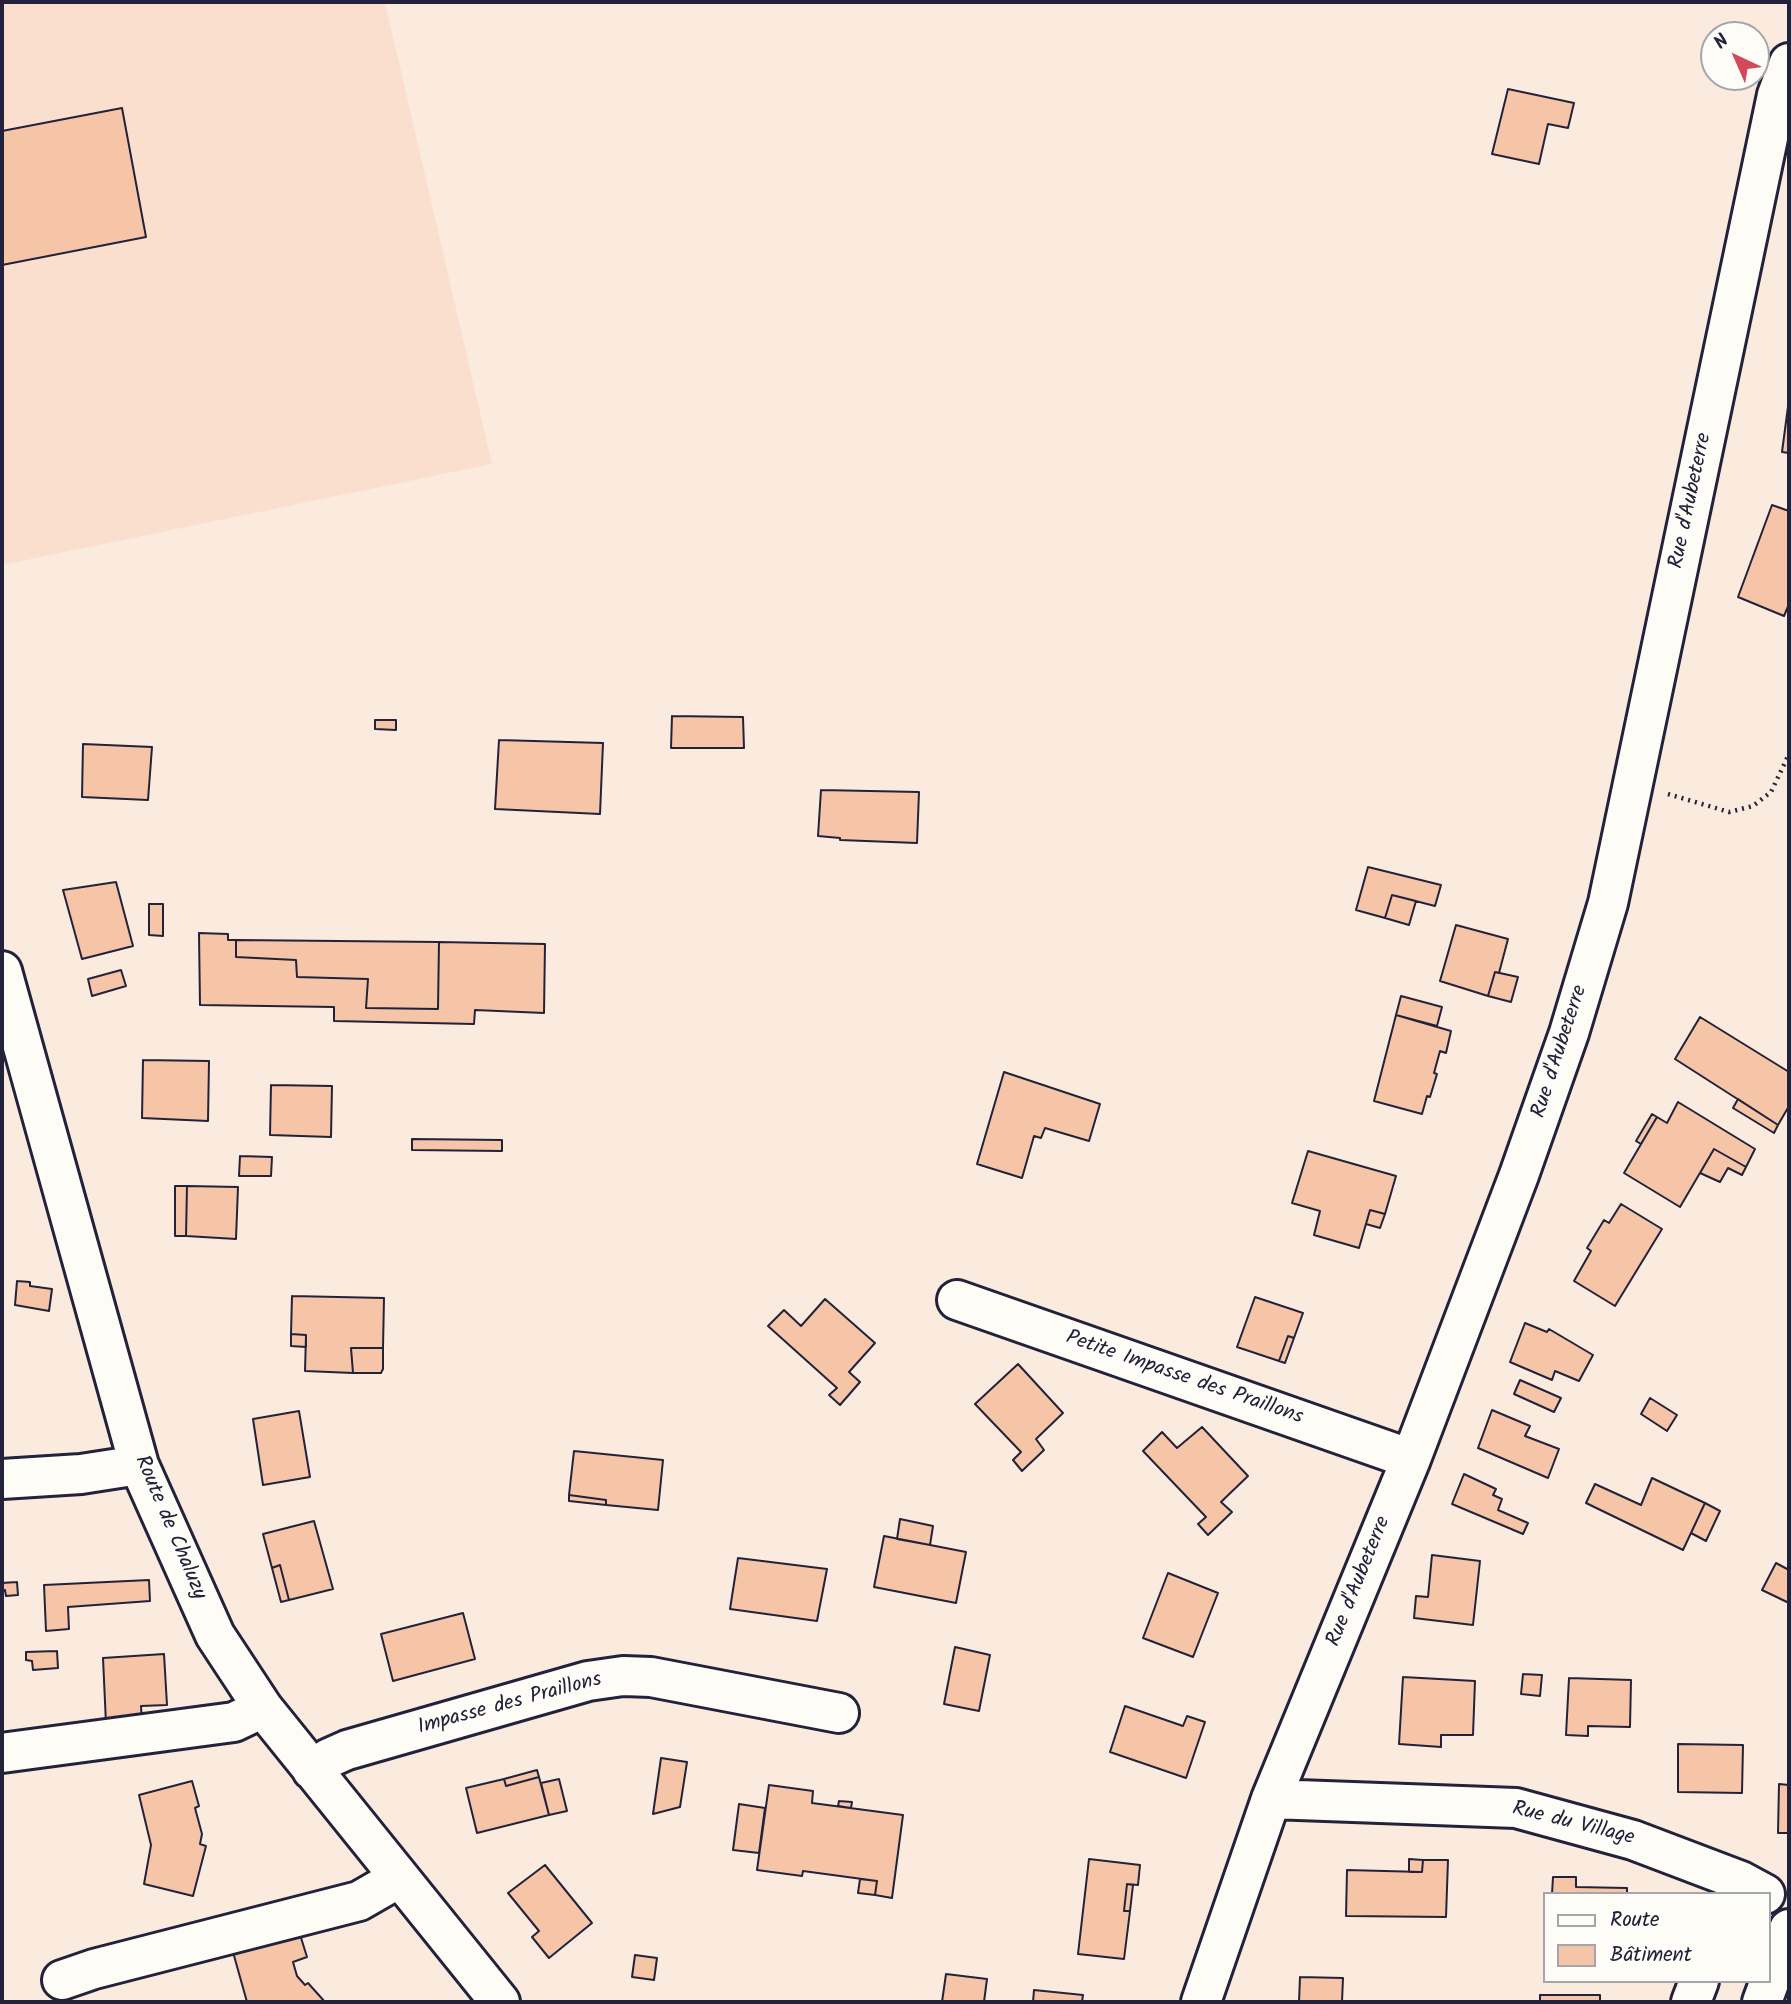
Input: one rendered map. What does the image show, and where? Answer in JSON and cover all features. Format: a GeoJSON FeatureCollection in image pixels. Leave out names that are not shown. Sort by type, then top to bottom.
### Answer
{"type":"FeatureCollection","features":[{"type":"Feature","properties":{"kind":"street","name":"Rue d'Aubeterre"},"geometry":{"type":"LineString","coordinates":[[1201,2002],[1271,1799],[1411,1459],[1569,1033],[1608,904],[1777,95],[1789,63]]}},
{"type":"Feature","properties":{"kind":"street","name":"Route de Chaluzy"},"geometry":{"type":"LineString","coordinates":[[2,971],[139,1465],[215,1635],[263,1708],[500,2002]]}},
{"type":"Feature","properties":{"kind":"street","name":"Petite Impasse des Praillons"},"geometry":{"type":"LineString","coordinates":[[957,1300],[1411,1459]]}},
{"type":"Feature","properties":{"kind":"street"},"geometry":{"type":"LineString","coordinates":[[2,1479],[81,1474],[139,1465]]}},
{"type":"Feature","properties":{"kind":"street","name":"Impasse des Praillons"},"geometry":{"type":"LineString","coordinates":[[312,1770],[347,1750],[587,1681],[623,1676],[651,1677],[839,1713]]}},
{"type":"Feature","properties":{"kind":"street"},"geometry":{"type":"LineString","coordinates":[[2,1753],[234,1722],[263,1708]]}},
{"type":"Feature","properties":{"kind":"street","name":"Rue du Village"},"geometry":{"type":"LineString","coordinates":[[1271,1799],[1516,1808],[1633,1840],[1753,1891]]}},
{"type":"Feature","properties":{"kind":"street"},"geometry":{"type":"LineString","coordinates":[[62,1980],[120,1962],[359,1901],[399,1878]]}},
{"type":"Feature","properties":{"kind":"street","name":"Rue du Village"},"geometry":{"type":"LineString","coordinates":[[1770,1898],[1789,1906]]}},
{"type":"Feature","properties":{"kind":"street"},"geometry":{"type":"LineString","coordinates":[[1770,1980],[1789,1929]]}},
{"type":"Feature","properties":{"kind":"street"},"geometry":{"type":"LineString","coordinates":[[1691,2002],[1698,1983]]}},
{"type":"Feature","properties":{"kind":"street"},"geometry":{"type":"LineString","coordinates":[[1762,2002],[1769,1983]]}},
{"type":"Feature","properties":{"kind":"path"},"geometry":{"type":"LineString","coordinates":[[1634,784],[1730,812],[1753,806],[1771,792],[1789,754]]}},
{"type":"Feature","properties":{"kind":"shaded area"},"geometry":{"type":"Polygon","coordinates":[[[2,2],[385,2],[492,464],[2,565],[2,2]]]}},
{"type":"Feature","properties":{"kind":"building"},"geometry":{"type":"Polygon","coordinates":[[[1508,89],[1574,103],[1568,128],[1548,124],[1539,164],[1492,154],[1508,89]]]}},
{"type":"Feature","properties":{"kind":"building"},"geometry":{"type":"Polygon","coordinates":[[[122,108],[146,237],[2,265],[2,131],[122,108]]]}},
{"type":"Feature","properties":{"kind":"building"},"geometry":{"type":"Polygon","coordinates":[[[1789,399],[1789,453],[1782,452],[1789,399]]]}},
{"type":"Feature","properties":{"kind":"building"},"geometry":{"type":"Polygon","coordinates":[[[1772,505],[1789,511],[1789,604],[1784,616],[1738,597],[1772,505]]]}},
{"type":"Feature","properties":{"kind":"building"},"geometry":{"type":"Polygon","coordinates":[[[672,716],[743,717],[744,748],[671,748],[672,716]]]}},
{"type":"Feature","properties":{"kind":"building"},"geometry":{"type":"Polygon","coordinates":[[[375,720],[396,720],[396,730],[375,729],[375,720]]]}},
{"type":"Feature","properties":{"kind":"building"},"geometry":{"type":"Polygon","coordinates":[[[499,740],[603,743],[600,814],[495,809],[499,740]]]}},
{"type":"Feature","properties":{"kind":"building"},"geometry":{"type":"Polygon","coordinates":[[[83,744],[152,747],[148,800],[82,797],[83,744]]]}},
{"type":"Feature","properties":{"kind":"building"},"geometry":{"type":"Polygon","coordinates":[[[821,790],[919,792],[917,843],[840,840],[818,836],[821,790]]]}},
{"type":"Feature","properties":{"kind":"building"},"geometry":{"type":"Polygon","coordinates":[[[1368,867],[1441,885],[1435,906],[1392,895],[1385,918],[1356,910],[1368,867]]]}},
{"type":"Feature","properties":{"kind":"building"},"geometry":{"type":"Polygon","coordinates":[[[116,882],[133,946],[82,959],[63,890],[116,882]]]}},
{"type":"Feature","properties":{"kind":"building"},"geometry":{"type":"Polygon","coordinates":[[[1392,895],[1416,901],[1409,925],[1385,918],[1392,895]]]}},
{"type":"Feature","properties":{"kind":"building"},"geometry":{"type":"Polygon","coordinates":[[[149,904],[163,904],[163,936],[149,935],[149,904]]]}},
{"type":"Feature","properties":{"kind":"building"},"geometry":{"type":"Polygon","coordinates":[[[1456,925],[1508,939],[1499,973],[1495,972],[1488,996],[1440,981],[1456,925]]]}},
{"type":"Feature","properties":{"kind":"building"},"geometry":{"type":"Polygon","coordinates":[[[199,933],[228,934],[228,940],[236,940],[236,957],[296,960],[297,977],[368,979],[366,1008],[438,1009],[439,942],[545,944],[544,1013],[475,1010],[474,1024],[334,1021],[334,1007],[200,1005],[199,933]]]}},
{"type":"Feature","properties":{"kind":"building"},"geometry":{"type":"Polygon","coordinates":[[[236,940],[439,942],[438,1009],[366,1008],[368,979],[297,977],[296,960],[236,957],[236,940]]]}},
{"type":"Feature","properties":{"kind":"building"},"geometry":{"type":"Polygon","coordinates":[[[121,970],[126,986],[92,996],[88,979],[121,970]]]}},
{"type":"Feature","properties":{"kind":"building"},"geometry":{"type":"Polygon","coordinates":[[[1495,972],[1518,977],[1511,1002],[1488,996],[1495,972]]]}},
{"type":"Feature","properties":{"kind":"building"},"geometry":{"type":"Polygon","coordinates":[[[1401,996],[1442,1007],[1437,1026],[1396,1015],[1401,996]]]}},
{"type":"Feature","properties":{"kind":"building"},"geometry":{"type":"Polygon","coordinates":[[[1396,1015],[1451,1031],[1446,1053],[1440,1051],[1434,1073],[1437,1074],[1422,1114],[1374,1101],[1396,1015]]]}},
{"type":"Feature","properties":{"kind":"building"},"geometry":{"type":"Polygon","coordinates":[[[1700,1017],[1789,1072],[1789,1106],[1778,1125],[1675,1059],[1700,1017]]]}},
{"type":"Feature","properties":{"kind":"building"},"geometry":{"type":"Polygon","coordinates":[[[143,1060],[209,1061],[208,1121],[142,1118],[143,1060]]]}},
{"type":"Feature","properties":{"kind":"building"},"geometry":{"type":"Polygon","coordinates":[[[1004,1072],[1100,1104],[1089,1141],[1045,1128],[1041,1138],[1034,1136],[1022,1178],[977,1164],[1004,1072]]]}},
{"type":"Feature","properties":{"kind":"building"},"geometry":{"type":"Polygon","coordinates":[[[271,1085],[332,1086],[331,1137],[270,1135],[271,1085]]]}},
{"type":"Feature","properties":{"kind":"building"},"geometry":{"type":"Polygon","coordinates":[[[1738,1099],[1778,1125],[1774,1133],[1733,1108],[1738,1099]]]}},
{"type":"Feature","properties":{"kind":"building"},"geometry":{"type":"Polygon","coordinates":[[[1678,1102],[1755,1149],[1746,1167],[1714,1149],[1680,1207],[1624,1173],[1657,1117],[1667,1123],[1678,1102]]]}},
{"type":"Feature","properties":{"kind":"building"},"geometry":{"type":"Polygon","coordinates":[[[1652,1114],[1657,1117],[1641,1144],[1636,1141],[1652,1114]]]}},
{"type":"Feature","properties":{"kind":"building"},"geometry":{"type":"Polygon","coordinates":[[[412,1139],[502,1140],[502,1151],[412,1150],[412,1139]]]}},
{"type":"Feature","properties":{"kind":"building"},"geometry":{"type":"Polygon","coordinates":[[[1714,1149],[1746,1167],[1742,1175],[1728,1168],[1720,1182],[1700,1173],[1714,1149]]]}},
{"type":"Feature","properties":{"kind":"building"},"geometry":{"type":"Polygon","coordinates":[[[1308,1151],[1396,1176],[1385,1214],[1370,1210],[1359,1248],[1314,1235],[1320,1211],[1292,1203],[1308,1151]]]}},
{"type":"Feature","properties":{"kind":"building"},"geometry":{"type":"Polygon","coordinates":[[[240,1156],[272,1157],[271,1176],[239,1176],[240,1156]]]}},
{"type":"Feature","properties":{"kind":"building"},"geometry":{"type":"Polygon","coordinates":[[[175,1186],[187,1186],[186,1236],[175,1236],[175,1186]]]}},
{"type":"Feature","properties":{"kind":"building"},"geometry":{"type":"Polygon","coordinates":[[[187,1186],[238,1187],[236,1239],[186,1236],[187,1186]]]}},
{"type":"Feature","properties":{"kind":"building"},"geometry":{"type":"Polygon","coordinates":[[[1621,1204],[1662,1229],[1615,1306],[1574,1281],[1591,1251],[1587,1248],[1604,1220],[1609,1223],[1621,1204]]]}},
{"type":"Feature","properties":{"kind":"building"},"geometry":{"type":"Polygon","coordinates":[[[1370,1210],[1385,1214],[1380,1228],[1366,1224],[1370,1210]]]}},
{"type":"Feature","properties":{"kind":"building"},"geometry":{"type":"Polygon","coordinates":[[[17,1281],[52,1289],[49,1311],[15,1305],[17,1281]]]}},
{"type":"Feature","properties":{"kind":"building"},"geometry":{"type":"Polygon","coordinates":[[[292,1296],[384,1298],[383,1348],[351,1348],[353,1373],[305,1371],[306,1335],[291,1334],[292,1296]]]}},
{"type":"Feature","properties":{"kind":"building"},"geometry":{"type":"Polygon","coordinates":[[[1255,1297],[1303,1313],[1294,1338],[1288,1336],[1279,1361],[1237,1347],[1255,1297]]]}},
{"type":"Feature","properties":{"kind":"building"},"geometry":{"type":"Polygon","coordinates":[[[825,1299],[875,1343],[849,1372],[860,1382],[840,1405],[829,1395],[837,1388],[768,1326],[784,1310],[801,1326],[825,1299]]]}},
{"type":"Feature","properties":{"kind":"building"},"geometry":{"type":"Polygon","coordinates":[[[1525,1323],[1547,1332],[1549,1329],[1593,1355],[1579,1381],[1555,1371],[1552,1380],[1510,1362],[1525,1323]]]}},
{"type":"Feature","properties":{"kind":"building"},"geometry":{"type":"Polygon","coordinates":[[[291,1334],[306,1335],[306,1347],[291,1346],[291,1334]]]}},
{"type":"Feature","properties":{"kind":"building"},"geometry":{"type":"Polygon","coordinates":[[[1288,1336],[1294,1338],[1285,1363],[1279,1361],[1288,1336]]]}},
{"type":"Feature","properties":{"kind":"building"},"geometry":{"type":"Polygon","coordinates":[[[351,1348],[383,1348],[381,1373],[353,1373],[351,1348]]]}},
{"type":"Feature","properties":{"kind":"building"},"geometry":{"type":"Polygon","coordinates":[[[1018,1364],[1063,1413],[1036,1439],[1044,1450],[1022,1471],[1013,1460],[1021,1452],[975,1404],[1018,1364]]]}},
{"type":"Feature","properties":{"kind":"building"},"geometry":{"type":"Polygon","coordinates":[[[1520,1380],[1561,1398],[1554,1412],[1514,1394],[1520,1380]]]}},
{"type":"Feature","properties":{"kind":"building"},"geometry":{"type":"Polygon","coordinates":[[[1650,1398],[1677,1415],[1667,1431],[1641,1414],[1650,1398]]]}},
{"type":"Feature","properties":{"kind":"building"},"geometry":{"type":"Polygon","coordinates":[[[1492,1410],[1530,1426],[1525,1436],[1559,1449],[1548,1478],[1478,1448],[1492,1410]]]}},
{"type":"Feature","properties":{"kind":"building"},"geometry":{"type":"Polygon","coordinates":[[[299,1411],[310,1477],[263,1485],[253,1419],[299,1411]]]}},
{"type":"Feature","properties":{"kind":"building"},"geometry":{"type":"Polygon","coordinates":[[[1202,1427],[1248,1476],[1221,1502],[1232,1512],[1208,1535],[1198,1524],[1206,1517],[1143,1451],[1162,1432],[1177,1448],[1202,1427]]]}},
{"type":"Feature","properties":{"kind":"building"},"geometry":{"type":"Polygon","coordinates":[[[574,1451],[663,1460],[658,1510],[606,1505],[606,1500],[569,1495],[574,1451]]]}},
{"type":"Feature","properties":{"kind":"building"},"geometry":{"type":"Polygon","coordinates":[[[1464,1474],[1496,1489],[1493,1495],[1502,1499],[1498,1510],[1528,1523],[1523,1534],[1452,1504],[1464,1474]]]}},
{"type":"Feature","properties":{"kind":"building"},"geometry":{"type":"Polygon","coordinates":[[[1652,1478],[1705,1503],[1683,1550],[1586,1503],[1595,1484],[1641,1505],[1652,1478]]]}},
{"type":"Feature","properties":{"kind":"building"},"geometry":{"type":"Polygon","coordinates":[[[569,1495],[606,1500],[606,1505],[569,1501],[569,1495]]]}},
{"type":"Feature","properties":{"kind":"building"},"geometry":{"type":"Polygon","coordinates":[[[1705,1503],[1720,1511],[1706,1541],[1691,1533],[1705,1503]]]}},
{"type":"Feature","properties":{"kind":"building"},"geometry":{"type":"Polygon","coordinates":[[[900,1519],[933,1526],[930,1545],[897,1539],[900,1519]]]}},
{"type":"Feature","properties":{"kind":"building"},"geometry":{"type":"Polygon","coordinates":[[[314,1521],[333,1589],[289,1600],[280,1565],[272,1568],[263,1534],[314,1521]]]}},
{"type":"Feature","properties":{"kind":"building"},"geometry":{"type":"Polygon","coordinates":[[[884,1536],[966,1552],[956,1603],[874,1587],[884,1536]]]}},
{"type":"Feature","properties":{"kind":"building"},"geometry":{"type":"Polygon","coordinates":[[[1432,1555],[1480,1561],[1473,1625],[1414,1618],[1416,1596],[1428,1597],[1432,1555]]]}},
{"type":"Feature","properties":{"kind":"building"},"geometry":{"type":"Polygon","coordinates":[[[738,1558],[827,1569],[817,1621],[730,1609],[738,1558]]]}},
{"type":"Feature","properties":{"kind":"building"},"geometry":{"type":"Polygon","coordinates":[[[1776,1563],[1789,1570],[1789,1603],[1762,1590],[1776,1563]]]}},
{"type":"Feature","properties":{"kind":"building"},"geometry":{"type":"Polygon","coordinates":[[[280,1565],[289,1600],[281,1602],[272,1568],[280,1565]]]}},
{"type":"Feature","properties":{"kind":"building"},"geometry":{"type":"Polygon","coordinates":[[[1168,1573],[1218,1593],[1193,1657],[1143,1638],[1168,1573]]]}},
{"type":"Feature","properties":{"kind":"building"},"geometry":{"type":"Polygon","coordinates":[[[149,1580],[150,1601],[68,1607],[69,1629],[46,1631],[44,1585],[149,1580]]]}},
{"type":"Feature","properties":{"kind":"building"},"geometry":{"type":"Polygon","coordinates":[[[17,1582],[18,1595],[6,1596],[5,1590],[2,1591],[2,1583],[17,1582]]]}},
{"type":"Feature","properties":{"kind":"building"},"geometry":{"type":"Polygon","coordinates":[[[463,1613],[475,1659],[393,1681],[381,1634],[463,1613]]]}},
{"type":"Feature","properties":{"kind":"building"},"geometry":{"type":"Polygon","coordinates":[[[955,1647],[990,1655],[979,1711],[944,1704],[955,1647]]]}},
{"type":"Feature","properties":{"kind":"building"},"geometry":{"type":"Polygon","coordinates":[[[57,1651],[58,1668],[33,1670],[32,1661],[26,1660],[26,1652],[57,1651]]]}},
{"type":"Feature","properties":{"kind":"building"},"geometry":{"type":"Polygon","coordinates":[[[164,1654],[167,1705],[141,1706],[142,1723],[106,1724],[103,1658],[164,1654]]]}},
{"type":"Feature","properties":{"kind":"building"},"geometry":{"type":"Polygon","coordinates":[[[1523,1674],[1542,1675],[1540,1696],[1521,1694],[1523,1674]]]}},
{"type":"Feature","properties":{"kind":"building"},"geometry":{"type":"Polygon","coordinates":[[[1403,1677],[1475,1681],[1473,1735],[1441,1735],[1441,1747],[1399,1744],[1403,1677]]]}},
{"type":"Feature","properties":{"kind":"building"},"geometry":{"type":"Polygon","coordinates":[[[1569,1678],[1631,1680],[1630,1727],[1588,1726],[1588,1736],[1566,1735],[1569,1678]]]}},
{"type":"Feature","properties":{"kind":"building"},"geometry":{"type":"Polygon","coordinates":[[[1125,1706],[1183,1726],[1187,1716],[1205,1722],[1186,1778],[1110,1752],[1125,1706]]]}},
{"type":"Feature","properties":{"kind":"building"},"geometry":{"type":"Polygon","coordinates":[[[1678,1744],[1743,1745],[1742,1793],[1678,1792],[1678,1744]]]}},
{"type":"Feature","properties":{"kind":"building"},"geometry":{"type":"Polygon","coordinates":[[[661,1758],[687,1762],[680,1807],[653,1814],[661,1758]]]}},
{"type":"Feature","properties":{"kind":"building"},"geometry":{"type":"Polygon","coordinates":[[[537,1770],[539,1777],[506,1786],[504,1779],[537,1770]]]}},
{"type":"Feature","properties":{"kind":"building"},"geometry":{"type":"Polygon","coordinates":[[[539,1777],[549,1815],[477,1833],[466,1788],[504,1779],[506,1786],[539,1777]]]}},
{"type":"Feature","properties":{"kind":"building"},"geometry":{"type":"Polygon","coordinates":[[[559,1779],[567,1811],[549,1815],[541,1783],[559,1779]]]}},
{"type":"Feature","properties":{"kind":"building"},"geometry":{"type":"Polygon","coordinates":[[[192,1781],[199,1806],[195,1808],[202,1834],[200,1844],[206,1846],[193,1896],[144,1884],[151,1845],[139,1795],[192,1781]]]}},
{"type":"Feature","properties":{"kind":"building"},"geometry":{"type":"Polygon","coordinates":[[[1779,1784],[1789,1785],[1789,1833],[1778,1833],[1779,1784]]]}},
{"type":"Feature","properties":{"kind":"building"},"geometry":{"type":"Polygon","coordinates":[[[769,1785],[813,1791],[812,1803],[903,1815],[892,1898],[875,1895],[877,1881],[803,1871],[802,1876],[757,1870],[769,1785]]]}},
{"type":"Feature","properties":{"kind":"building"},"geometry":{"type":"Polygon","coordinates":[[[839,1801],[852,1802],[851,1808],[838,1806],[839,1801]]]}},
{"type":"Feature","properties":{"kind":"building"},"geometry":{"type":"Polygon","coordinates":[[[739,1804],[765,1808],[759,1853],[733,1850],[739,1804]]]}},
{"type":"Feature","properties":{"kind":"building"},"geometry":{"type":"Polygon","coordinates":[[[1089,1859],[1140,1865],[1138,1885],[1127,1884],[1124,1911],[1130,1911],[1124,1959],[1078,1954],[1089,1859]]]}},
{"type":"Feature","properties":{"kind":"building"},"geometry":{"type":"Polygon","coordinates":[[[1409,1859],[1423,1860],[1422,1872],[1409,1872],[1409,1859]]]}},
{"type":"Feature","properties":{"kind":"building"},"geometry":{"type":"Polygon","coordinates":[[[1423,1860],[1448,1860],[1446,1917],[1346,1916],[1347,1870],[1422,1872],[1423,1860]]]}},
{"type":"Feature","properties":{"kind":"building"},"geometry":{"type":"Polygon","coordinates":[[[545,1865],[592,1923],[549,1958],[532,1937],[539,1931],[508,1893],[545,1865]]]}},
{"type":"Feature","properties":{"kind":"building"},"geometry":{"type":"Polygon","coordinates":[[[1553,1877],[1576,1877],[1576,1887],[1627,1888],[1627,1892],[1552,1892],[1553,1877]]]}},
{"type":"Feature","properties":{"kind":"building"},"geometry":{"type":"Polygon","coordinates":[[[860,1879],[877,1881],[875,1895],[858,1893],[860,1879]]]}},
{"type":"Feature","properties":{"kind":"building"},"geometry":{"type":"Polygon","coordinates":[[[1127,1884],[1133,1885],[1130,1911],[1124,1911],[1127,1884]]]}},
{"type":"Feature","properties":{"kind":"building"},"geometry":{"type":"Polygon","coordinates":[[[298,1928],[307,1957],[293,1962],[297,1976],[305,1985],[308,1983],[325,2002],[247,2002],[231,1945],[298,1928]]]}},
{"type":"Feature","properties":{"kind":"building"},"geometry":{"type":"Polygon","coordinates":[[[635,1955],[657,1958],[654,1980],[632,1977],[635,1955]]]}},
{"type":"Feature","properties":{"kind":"building"},"geometry":{"type":"Polygon","coordinates":[[[946,1974],[987,1979],[984,2002],[942,2002],[946,1974]]]}},
{"type":"Feature","properties":{"kind":"building"},"geometry":{"type":"Polygon","coordinates":[[[1300,1977],[1343,1978],[1342,2002],[1299,2002],[1300,1977]]]}},
{"type":"Feature","properties":{"kind":"building"},"geometry":{"type":"Polygon","coordinates":[[[1034,1990],[1083,1995],[1082,2002],[1033,2002],[1034,1990]]]}},
{"type":"Feature","properties":{"kind":"building"},"geometry":{"type":"Polygon","coordinates":[[[1540,1995],[1600,1995],[1600,2002],[1540,2002],[1540,1995]]]}}]}
